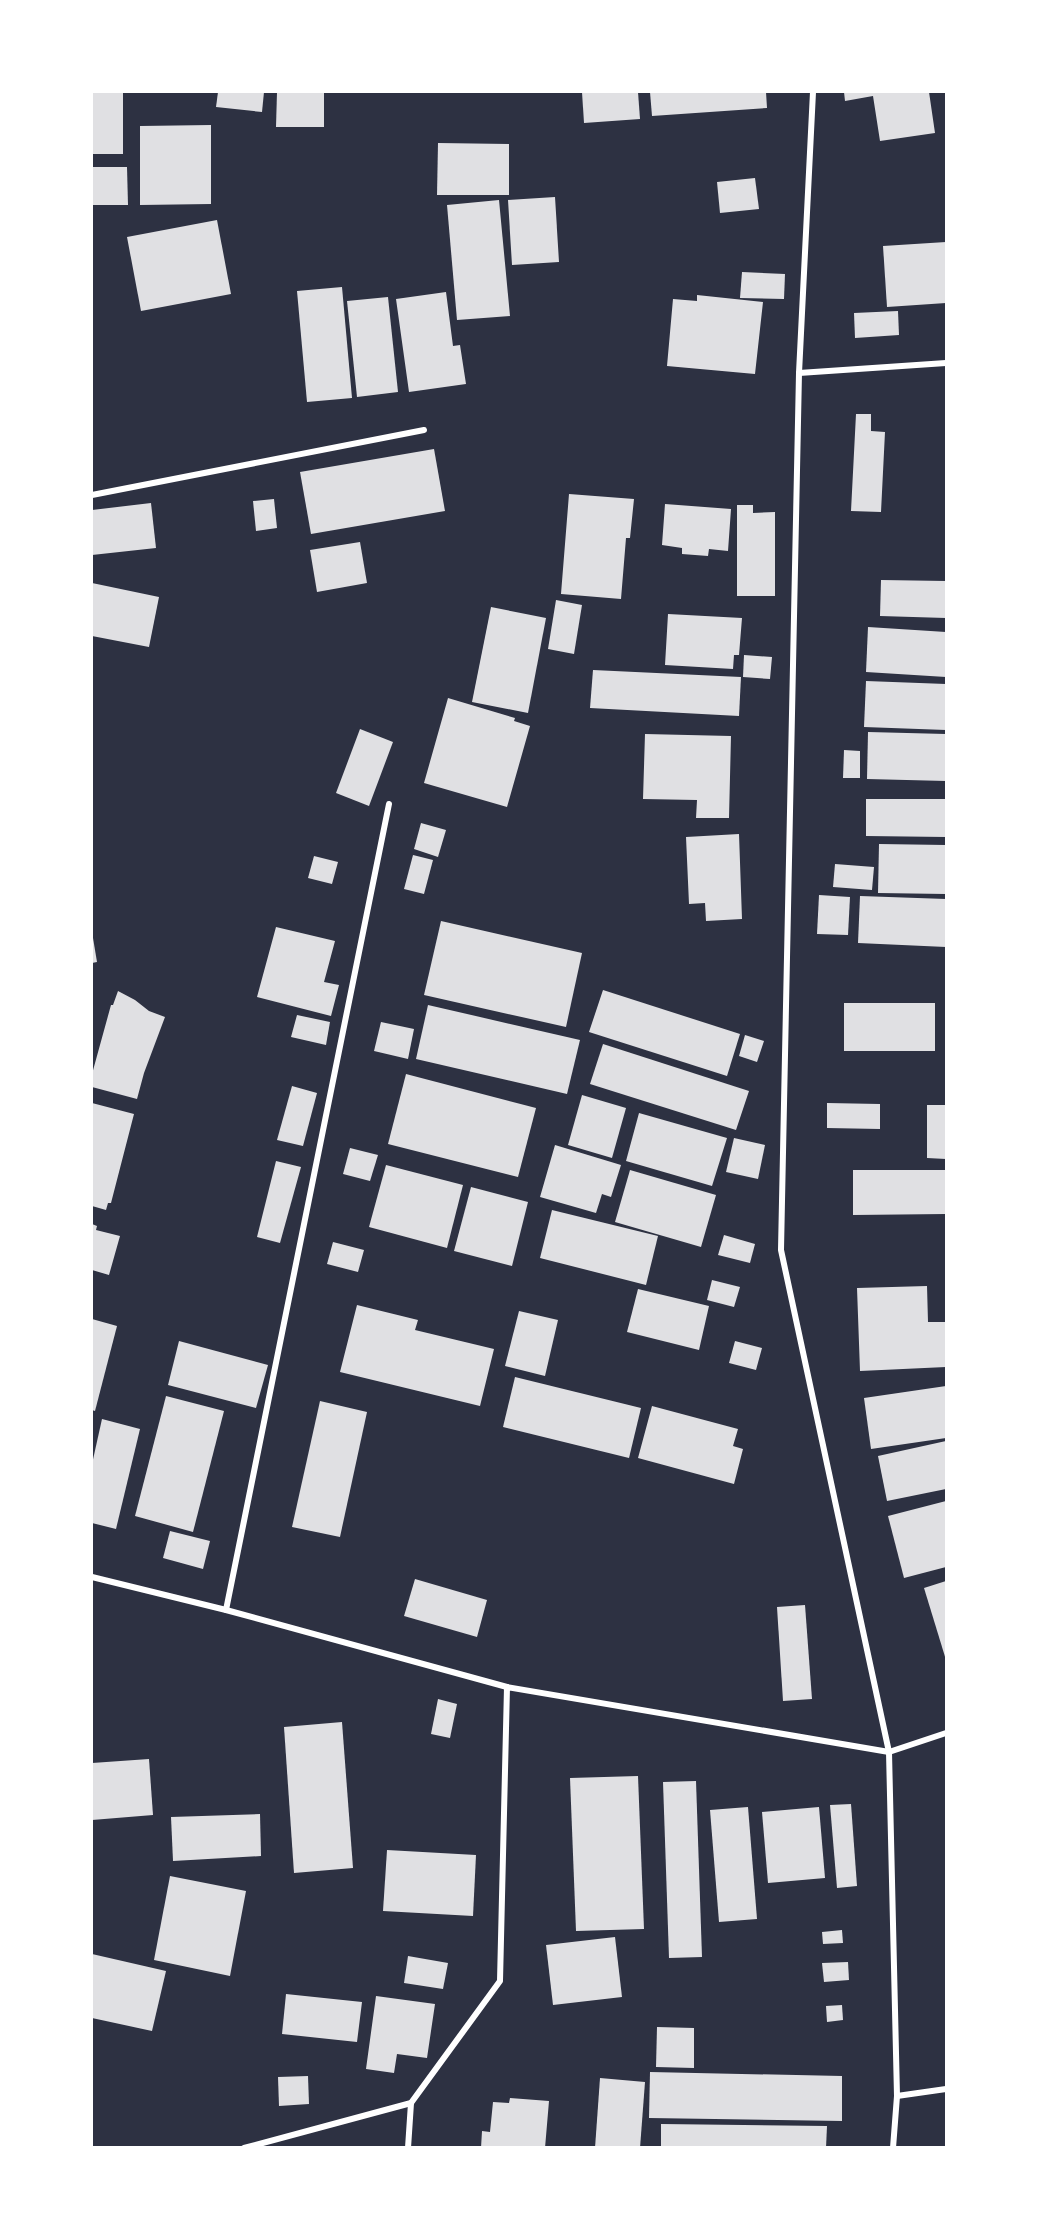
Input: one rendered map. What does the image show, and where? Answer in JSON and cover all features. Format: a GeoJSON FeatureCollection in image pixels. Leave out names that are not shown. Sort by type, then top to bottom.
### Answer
{"type":"FeatureCollection","features":[{"type":"Feature","properties":{"kind":"street"},"geometry":{"type":"LineString","coordinates":[[813,92],[799,374],[781,1250],[889,1752],[897,2096],[894,2148]]}},
{"type":"Feature","properties":{"kind":"street"},"geometry":{"type":"LineString","coordinates":[[799,374],[946,363]]}},
{"type":"Feature","properties":{"kind":"street"},"geometry":{"type":"LineString","coordinates":[[92,495],[424,430]]}},
{"type":"Feature","properties":{"kind":"street"},"geometry":{"type":"LineString","coordinates":[[226,1610],[389,804]]}},
{"type":"Feature","properties":{"kind":"street"},"geometry":{"type":"LineString","coordinates":[[92,1577],[226,1610],[507,1687],[889,1752],[946,1733]]}},
{"type":"Feature","properties":{"kind":"street"},"geometry":{"type":"LineString","coordinates":[[408,2148],[411,2103],[500,1981],[507,1687]]}},
{"type":"Feature","properties":{"kind":"street"},"geometry":{"type":"LineString","coordinates":[[897,2096],[946,2089]]}},
{"type":"Feature","properties":{"kind":"street"},"geometry":{"type":"LineString","coordinates":[[244,2148],[411,2103]]}},
{"type":"Feature","properties":{"kind":"building"},"geometry":{"type":"Polygon","coordinates":[[[92,92],[123,92],[123,154],[92,154],[92,92]]]}},
{"type":"Feature","properties":{"kind":"building"},"geometry":{"type":"Polygon","coordinates":[[[218,92],[264,92],[262,112],[216,107],[218,92]]]}},
{"type":"Feature","properties":{"kind":"building"},"geometry":{"type":"Polygon","coordinates":[[[277,92],[324,92],[324,127],[276,127],[277,92]]]}},
{"type":"Feature","properties":{"kind":"building"},"geometry":{"type":"Polygon","coordinates":[[[582,92],[638,92],[640,119],[584,123],[582,92]]]}},
{"type":"Feature","properties":{"kind":"building"},"geometry":{"type":"Polygon","coordinates":[[[650,92],[766,92],[767,108],[652,116],[650,92]]]}},
{"type":"Feature","properties":{"kind":"building"},"geometry":{"type":"Polygon","coordinates":[[[844,92],[929,92],[935,133],[880,141],[873,96],[845,101],[844,92]]]}},
{"type":"Feature","properties":{"kind":"building"},"geometry":{"type":"Polygon","coordinates":[[[211,125],[211,204],[140,205],[140,126],[211,125]]]}},
{"type":"Feature","properties":{"kind":"building"},"geometry":{"type":"Polygon","coordinates":[[[438,143],[509,144],[509,195],[437,195],[438,143]]]}},
{"type":"Feature","properties":{"kind":"building"},"geometry":{"type":"Polygon","coordinates":[[[92,167],[127,167],[128,205],[92,205],[92,167]]]}},
{"type":"Feature","properties":{"kind":"building"},"geometry":{"type":"Polygon","coordinates":[[[755,178],[759,209],[720,213],[717,182],[755,178]]]}},
{"type":"Feature","properties":{"kind":"building"},"geometry":{"type":"Polygon","coordinates":[[[555,197],[559,262],[512,265],[508,200],[555,197]]]}},
{"type":"Feature","properties":{"kind":"building"},"geometry":{"type":"Polygon","coordinates":[[[499,200],[510,316],[457,320],[447,205],[499,200]]]}},
{"type":"Feature","properties":{"kind":"building"},"geometry":{"type":"Polygon","coordinates":[[[217,220],[231,294],[141,311],[127,237],[217,220]]]}},
{"type":"Feature","properties":{"kind":"building"},"geometry":{"type":"Polygon","coordinates":[[[946,242],[946,303],[887,307],[883,246],[946,242]]]}},
{"type":"Feature","properties":{"kind":"building"},"geometry":{"type":"Polygon","coordinates":[[[742,272],[785,274],[784,299],[740,298],[742,272]]]}},
{"type":"Feature","properties":{"kind":"building"},"geometry":{"type":"Polygon","coordinates":[[[342,287],[352,398],[307,402],[297,291],[342,287]]]}},
{"type":"Feature","properties":{"kind":"building"},"geometry":{"type":"Polygon","coordinates":[[[446,292],[453,346],[460,345],[466,384],[409,392],[396,299],[446,292]]]}},
{"type":"Feature","properties":{"kind":"building"},"geometry":{"type":"Polygon","coordinates":[[[697,295],[763,302],[755,374],[667,366],[673,299],[697,301],[697,295]]]}},
{"type":"Feature","properties":{"kind":"building"},"geometry":{"type":"Polygon","coordinates":[[[388,297],[398,392],[357,397],[347,301],[388,297]]]}},
{"type":"Feature","properties":{"kind":"building"},"geometry":{"type":"Polygon","coordinates":[[[898,311],[899,335],[855,338],[854,313],[898,311]]]}},
{"type":"Feature","properties":{"kind":"building"},"geometry":{"type":"Polygon","coordinates":[[[856,414],[871,414],[871,431],[885,432],[881,512],[851,511],[856,414]]]}},
{"type":"Feature","properties":{"kind":"building"},"geometry":{"type":"Polygon","coordinates":[[[434,449],[445,511],[311,534],[300,472],[434,449]]]}},
{"type":"Feature","properties":{"kind":"building"},"geometry":{"type":"Polygon","coordinates":[[[569,494],[634,499],[630,538],[626,538],[621,599],[561,594],[569,494]]]}},
{"type":"Feature","properties":{"kind":"building"},"geometry":{"type":"Polygon","coordinates":[[[274,499],[277,528],[256,531],[253,501],[274,499]]]}},
{"type":"Feature","properties":{"kind":"building"},"geometry":{"type":"Polygon","coordinates":[[[151,503],[156,548],[92,555],[92,510],[151,503]]]}},
{"type":"Feature","properties":{"kind":"building"},"geometry":{"type":"Polygon","coordinates":[[[665,504],[731,509],[728,551],[709,549],[708,556],[682,554],[682,548],[662,545],[665,504]]]}},
{"type":"Feature","properties":{"kind":"building"},"geometry":{"type":"Polygon","coordinates":[[[737,505],[753,505],[753,513],[775,512],[775,596],[737,596],[737,505]]]}},
{"type":"Feature","properties":{"kind":"building"},"geometry":{"type":"Polygon","coordinates":[[[360,542],[367,583],[317,592],[310,550],[360,542]]]}},
{"type":"Feature","properties":{"kind":"building"},"geometry":{"type":"Polygon","coordinates":[[[881,580],[946,581],[946,618],[880,616],[881,580]]]}},
{"type":"Feature","properties":{"kind":"building"},"geometry":{"type":"Polygon","coordinates":[[[92,583],[159,597],[149,647],[92,636],[92,583]]]}},
{"type":"Feature","properties":{"kind":"building"},"geometry":{"type":"Polygon","coordinates":[[[556,600],[582,605],[574,654],[548,649],[556,600]]]}},
{"type":"Feature","properties":{"kind":"building"},"geometry":{"type":"Polygon","coordinates":[[[491,607],[546,618],[528,713],[472,702],[491,607]]]}},
{"type":"Feature","properties":{"kind":"building"},"geometry":{"type":"Polygon","coordinates":[[[668,614],[742,618],[739,655],[734,655],[733,669],[665,665],[668,614]]]}},
{"type":"Feature","properties":{"kind":"building"},"geometry":{"type":"Polygon","coordinates":[[[868,627],[946,632],[946,677],[866,672],[868,627]]]}},
{"type":"Feature","properties":{"kind":"building"},"geometry":{"type":"Polygon","coordinates":[[[744,655],[772,657],[770,679],[743,677],[744,655]]]}},
{"type":"Feature","properties":{"kind":"building"},"geometry":{"type":"Polygon","coordinates":[[[593,670],[741,677],[739,716],[590,708],[593,670]]]}},
{"type":"Feature","properties":{"kind":"building"},"geometry":{"type":"Polygon","coordinates":[[[866,681],[946,684],[946,730],[864,727],[866,681]]]}},
{"type":"Feature","properties":{"kind":"building"},"geometry":{"type":"Polygon","coordinates":[[[448,698],[515,718],[514,721],[530,726],[507,807],[424,783],[448,698]]]}},
{"type":"Feature","properties":{"kind":"building"},"geometry":{"type":"Polygon","coordinates":[[[360,729],[393,742],[369,806],[336,793],[360,729]]]}},
{"type":"Feature","properties":{"kind":"building"},"geometry":{"type":"Polygon","coordinates":[[[868,732],[946,734],[946,781],[867,779],[868,732]]]}},
{"type":"Feature","properties":{"kind":"building"},"geometry":{"type":"Polygon","coordinates":[[[645,734],[731,736],[729,818],[696,818],[697,800],[643,799],[645,734]]]}},
{"type":"Feature","properties":{"kind":"building"},"geometry":{"type":"Polygon","coordinates":[[[844,750],[860,751],[860,778],[843,778],[844,750]]]}},
{"type":"Feature","properties":{"kind":"building"},"geometry":{"type":"Polygon","coordinates":[[[866,799],[946,799],[946,837],[866,836],[866,799]]]}},
{"type":"Feature","properties":{"kind":"building"},"geometry":{"type":"Polygon","coordinates":[[[421,823],[446,830],[438,857],[414,849],[421,823]]]}},
{"type":"Feature","properties":{"kind":"building"},"geometry":{"type":"Polygon","coordinates":[[[739,834],[742,919],[706,921],[705,903],[689,904],[686,837],[739,834]]]}},
{"type":"Feature","properties":{"kind":"building"},"geometry":{"type":"Polygon","coordinates":[[[879,844],[946,845],[946,894],[878,893],[879,844]]]}},
{"type":"Feature","properties":{"kind":"building"},"geometry":{"type":"Polygon","coordinates":[[[413,855],[433,860],[424,894],[404,889],[413,855]]]}},
{"type":"Feature","properties":{"kind":"building"},"geometry":{"type":"Polygon","coordinates":[[[314,856],[338,862],[332,884],[308,878],[314,856]]]}},
{"type":"Feature","properties":{"kind":"building"},"geometry":{"type":"Polygon","coordinates":[[[835,864],[874,867],[872,890],[833,887],[835,864]]]}},
{"type":"Feature","properties":{"kind":"building"},"geometry":{"type":"Polygon","coordinates":[[[819,895],[850,897],[848,935],[817,934],[819,895]]]}},
{"type":"Feature","properties":{"kind":"building"},"geometry":{"type":"Polygon","coordinates":[[[860,896],[946,899],[946,947],[858,943],[860,896]]]}},
{"type":"Feature","properties":{"kind":"building"},"geometry":{"type":"Polygon","coordinates":[[[441,921],[582,953],[566,1027],[424,995],[441,921]]]}},
{"type":"Feature","properties":{"kind":"building"},"geometry":{"type":"Polygon","coordinates":[[[276,927],[335,941],[324,982],[339,985],[331,1016],[257,997],[276,927]]]}},
{"type":"Feature","properties":{"kind":"building"},"geometry":{"type":"Polygon","coordinates":[[[92,932],[97,962],[92,963],[92,932]]]}},
{"type":"Feature","properties":{"kind":"building"},"geometry":{"type":"Polygon","coordinates":[[[603,990],[740,1034],[727,1076],[589,1032],[603,990]]]}},
{"type":"Feature","properties":{"kind":"building"},"geometry":{"type":"Polygon","coordinates":[[[118,991],[149,1011],[165,1017],[137,1099],[92,1087],[92,1074],[111,1005],[118,991]]]}},
{"type":"Feature","properties":{"kind":"building"},"geometry":{"type":"Polygon","coordinates":[[[844,1003],[935,1003],[935,1051],[844,1051],[844,1003]]]}},
{"type":"Feature","properties":{"kind":"building"},"geometry":{"type":"Polygon","coordinates":[[[428,1005],[580,1040],[567,1094],[416,1059],[428,1005]]]}},
{"type":"Feature","properties":{"kind":"building"},"geometry":{"type":"Polygon","coordinates":[[[297,1015],[330,1022],[326,1045],[291,1037],[297,1015]]]}},
{"type":"Feature","properties":{"kind":"building"},"geometry":{"type":"Polygon","coordinates":[[[381,1022],[414,1029],[408,1059],[374,1051],[381,1022]]]}},
{"type":"Feature","properties":{"kind":"building"},"geometry":{"type":"Polygon","coordinates":[[[745,1035],[764,1041],[757,1062],[739,1056],[745,1035]]]}},
{"type":"Feature","properties":{"kind":"building"},"geometry":{"type":"Polygon","coordinates":[[[603,1044],[749,1091],[736,1130],[590,1084],[603,1044]]]}},
{"type":"Feature","properties":{"kind":"building"},"geometry":{"type":"Polygon","coordinates":[[[406,1074],[536,1108],[518,1177],[388,1144],[406,1074]]]}},
{"type":"Feature","properties":{"kind":"building"},"geometry":{"type":"Polygon","coordinates":[[[292,1086],[317,1093],[303,1146],[277,1140],[292,1086]]]}},
{"type":"Feature","properties":{"kind":"building"},"geometry":{"type":"Polygon","coordinates":[[[582,1095],[626,1108],[612,1158],[568,1145],[582,1095]]]}},
{"type":"Feature","properties":{"kind":"building"},"geometry":{"type":"Polygon","coordinates":[[[92,1103],[134,1114],[111,1203],[108,1203],[106,1210],[92,1206],[92,1103]]]}},
{"type":"Feature","properties":{"kind":"building"},"geometry":{"type":"Polygon","coordinates":[[[827,1103],[880,1104],[880,1129],[827,1128],[827,1103]]]}},
{"type":"Feature","properties":{"kind":"building"},"geometry":{"type":"Polygon","coordinates":[[[927,1105],[946,1105],[946,1159],[927,1158],[927,1105]]]}},
{"type":"Feature","properties":{"kind":"building"},"geometry":{"type":"Polygon","coordinates":[[[639,1113],[727,1138],[712,1186],[626,1161],[639,1113]]]}},
{"type":"Feature","properties":{"kind":"building"},"geometry":{"type":"Polygon","coordinates":[[[734,1138],[765,1145],[758,1179],[726,1172],[734,1138]]]}},
{"type":"Feature","properties":{"kind":"building"},"geometry":{"type":"Polygon","coordinates":[[[555,1145],[621,1165],[611,1197],[602,1194],[596,1213],[540,1197],[555,1145]]]}},
{"type":"Feature","properties":{"kind":"building"},"geometry":{"type":"Polygon","coordinates":[[[350,1148],[378,1155],[370,1181],[343,1174],[350,1148]]]}},
{"type":"Feature","properties":{"kind":"building"},"geometry":{"type":"Polygon","coordinates":[[[276,1161],[301,1167],[280,1243],[257,1237],[276,1161]]]}},
{"type":"Feature","properties":{"kind":"building"},"geometry":{"type":"Polygon","coordinates":[[[386,1165],[463,1185],[447,1248],[369,1227],[386,1165]]]}},
{"type":"Feature","properties":{"kind":"building"},"geometry":{"type":"Polygon","coordinates":[[[630,1170],[716,1195],[701,1247],[615,1222],[630,1170]]]}},
{"type":"Feature","properties":{"kind":"building"},"geometry":{"type":"Polygon","coordinates":[[[853,1170],[946,1170],[946,1214],[853,1215],[853,1170]]]}},
{"type":"Feature","properties":{"kind":"building"},"geometry":{"type":"Polygon","coordinates":[[[471,1187],[528,1202],[512,1266],[454,1251],[471,1187]]]}},
{"type":"Feature","properties":{"kind":"building"},"geometry":{"type":"Polygon","coordinates":[[[552,1210],[658,1236],[646,1285],[540,1258],[552,1210]]]}},
{"type":"Feature","properties":{"kind":"building"},"geometry":{"type":"Polygon","coordinates":[[[92,1224],[97,1226],[96,1230],[120,1236],[109,1275],[92,1270],[92,1224]]]}},
{"type":"Feature","properties":{"kind":"building"},"geometry":{"type":"Polygon","coordinates":[[[724,1235],[755,1244],[750,1263],[718,1255],[724,1235]]]}},
{"type":"Feature","properties":{"kind":"building"},"geometry":{"type":"Polygon","coordinates":[[[333,1242],[364,1250],[358,1272],[327,1264],[333,1242]]]}},
{"type":"Feature","properties":{"kind":"building"},"geometry":{"type":"Polygon","coordinates":[[[712,1280],[740,1287],[734,1307],[707,1300],[712,1280]]]}},
{"type":"Feature","properties":{"kind":"building"},"geometry":{"type":"Polygon","coordinates":[[[927,1286],[928,1322],[946,1322],[946,1367],[860,1371],[857,1288],[927,1286]]]}},
{"type":"Feature","properties":{"kind":"building"},"geometry":{"type":"Polygon","coordinates":[[[638,1289],[709,1306],[699,1350],[627,1332],[638,1289]]]}},
{"type":"Feature","properties":{"kind":"building"},"geometry":{"type":"Polygon","coordinates":[[[357,1305],[418,1320],[415,1330],[494,1349],[480,1406],[340,1372],[357,1305]]]}},
{"type":"Feature","properties":{"kind":"building"},"geometry":{"type":"Polygon","coordinates":[[[519,1311],[558,1320],[545,1376],[505,1366],[519,1311]]]}},
{"type":"Feature","properties":{"kind":"building"},"geometry":{"type":"Polygon","coordinates":[[[92,1319],[117,1326],[95,1411],[92,1410],[92,1319]]]}},
{"type":"Feature","properties":{"kind":"building"},"geometry":{"type":"Polygon","coordinates":[[[179,1341],[268,1365],[256,1408],[168,1385],[179,1341]]]}},
{"type":"Feature","properties":{"kind":"building"},"geometry":{"type":"Polygon","coordinates":[[[735,1341],[762,1348],[756,1370],[729,1363],[735,1341]]]}},
{"type":"Feature","properties":{"kind":"building"},"geometry":{"type":"Polygon","coordinates":[[[515,1377],[641,1408],[629,1458],[503,1427],[515,1377]]]}},
{"type":"Feature","properties":{"kind":"building"},"geometry":{"type":"Polygon","coordinates":[[[946,1386],[946,1438],[871,1449],[864,1398],[946,1386]]]}},
{"type":"Feature","properties":{"kind":"building"},"geometry":{"type":"Polygon","coordinates":[[[166,1396],[224,1411],[193,1532],[135,1516],[166,1396]]]}},
{"type":"Feature","properties":{"kind":"building"},"geometry":{"type":"Polygon","coordinates":[[[320,1401],[367,1412],[340,1537],[292,1527],[320,1401]]]}},
{"type":"Feature","properties":{"kind":"building"},"geometry":{"type":"Polygon","coordinates":[[[652,1406],[738,1429],[733,1446],[743,1449],[734,1484],[638,1458],[652,1406]]]}},
{"type":"Feature","properties":{"kind":"building"},"geometry":{"type":"Polygon","coordinates":[[[102,1419],[140,1429],[116,1529],[92,1523],[92,1464],[102,1419]]]}},
{"type":"Feature","properties":{"kind":"building"},"geometry":{"type":"Polygon","coordinates":[[[946,1441],[946,1489],[887,1501],[878,1456],[946,1441]]]}},
{"type":"Feature","properties":{"kind":"building"},"geometry":{"type":"Polygon","coordinates":[[[946,1501],[946,1567],[904,1578],[888,1516],[946,1501]]]}},
{"type":"Feature","properties":{"kind":"building"},"geometry":{"type":"Polygon","coordinates":[[[170,1531],[210,1541],[203,1569],[163,1558],[170,1531]]]}},
{"type":"Feature","properties":{"kind":"building"},"geometry":{"type":"Polygon","coordinates":[[[415,1579],[487,1600],[477,1637],[404,1616],[415,1579]]]}},
{"type":"Feature","properties":{"kind":"building"},"geometry":{"type":"Polygon","coordinates":[[[946,1581],[946,1660],[924,1588],[946,1581]]]}},
{"type":"Feature","properties":{"kind":"building"},"geometry":{"type":"Polygon","coordinates":[[[805,1605],[812,1699],[783,1701],[777,1607],[805,1605]]]}},
{"type":"Feature","properties":{"kind":"building"},"geometry":{"type":"Polygon","coordinates":[[[438,1699],[457,1704],[450,1738],[431,1734],[438,1699]]]}},
{"type":"Feature","properties":{"kind":"building"},"geometry":{"type":"Polygon","coordinates":[[[342,1722],[353,1868],[294,1873],[284,1727],[342,1722]]]}},
{"type":"Feature","properties":{"kind":"building"},"geometry":{"type":"Polygon","coordinates":[[[149,1759],[153,1815],[92,1820],[92,1763],[149,1759]]]}},
{"type":"Feature","properties":{"kind":"building"},"geometry":{"type":"Polygon","coordinates":[[[638,1776],[644,1929],[576,1931],[570,1778],[638,1776]]]}},
{"type":"Feature","properties":{"kind":"building"},"geometry":{"type":"Polygon","coordinates":[[[696,1781],[702,1957],[669,1958],[663,1782],[696,1781]]]}},
{"type":"Feature","properties":{"kind":"building"},"geometry":{"type":"Polygon","coordinates":[[[851,1804],[857,1886],[837,1888],[830,1805],[851,1804]]]}},
{"type":"Feature","properties":{"kind":"building"},"geometry":{"type":"Polygon","coordinates":[[[748,1807],[757,1919],[719,1922],[710,1810],[748,1807]]]}},
{"type":"Feature","properties":{"kind":"building"},"geometry":{"type":"Polygon","coordinates":[[[819,1807],[825,1878],[768,1883],[762,1812],[819,1807]]]}},
{"type":"Feature","properties":{"kind":"building"},"geometry":{"type":"Polygon","coordinates":[[[260,1814],[261,1856],[173,1861],[171,1817],[260,1814]]]}},
{"type":"Feature","properties":{"kind":"building"},"geometry":{"type":"Polygon","coordinates":[[[387,1850],[476,1855],[473,1916],[383,1911],[387,1850]]]}},
{"type":"Feature","properties":{"kind":"building"},"geometry":{"type":"Polygon","coordinates":[[[170,1876],[246,1891],[230,1976],[154,1960],[170,1876]]]}},
{"type":"Feature","properties":{"kind":"building"},"geometry":{"type":"Polygon","coordinates":[[[842,1930],[843,1943],[823,1944],[822,1932],[842,1930]]]}},
{"type":"Feature","properties":{"kind":"building"},"geometry":{"type":"Polygon","coordinates":[[[615,1937],[622,1997],[553,2005],[546,1945],[615,1937]]]}},
{"type":"Feature","properties":{"kind":"building"},"geometry":{"type":"Polygon","coordinates":[[[92,1954],[166,1971],[152,2031],[92,2018],[92,1954]]]}},
{"type":"Feature","properties":{"kind":"building"},"geometry":{"type":"Polygon","coordinates":[[[408,1956],[448,1963],[443,1989],[404,1983],[408,1956]]]}},
{"type":"Feature","properties":{"kind":"building"},"geometry":{"type":"Polygon","coordinates":[[[848,1962],[849,1980],[824,1982],[822,1963],[848,1962]]]}},
{"type":"Feature","properties":{"kind":"building"},"geometry":{"type":"Polygon","coordinates":[[[286,1994],[362,2002],[357,2042],[282,2034],[286,1994]]]}},
{"type":"Feature","properties":{"kind":"building"},"geometry":{"type":"Polygon","coordinates":[[[376,1996],[435,2004],[427,2058],[397,2054],[394,2073],[366,2069],[376,1996]]]}},
{"type":"Feature","properties":{"kind":"building"},"geometry":{"type":"Polygon","coordinates":[[[842,2005],[843,2020],[827,2022],[826,2006],[842,2005]]]}},
{"type":"Feature","properties":{"kind":"building"},"geometry":{"type":"Polygon","coordinates":[[[657,2027],[694,2028],[694,2068],[656,2067],[657,2027]]]}},
{"type":"Feature","properties":{"kind":"building"},"geometry":{"type":"Polygon","coordinates":[[[650,2072],[842,2076],[842,2121],[649,2118],[650,2072]]]}},
{"type":"Feature","properties":{"kind":"building"},"geometry":{"type":"Polygon","coordinates":[[[308,2076],[309,2104],[279,2106],[278,2077],[308,2076]]]}},
{"type":"Feature","properties":{"kind":"building"},"geometry":{"type":"Polygon","coordinates":[[[600,2078],[645,2082],[640,2148],[595,2148],[600,2078]]]}},
{"type":"Feature","properties":{"kind":"building"},"geometry":{"type":"Polygon","coordinates":[[[510,2098],[549,2101],[545,2148],[481,2148],[482,2131],[490,2132],[493,2102],[509,2103],[510,2098]]]}},
{"type":"Feature","properties":{"kind":"building"},"geometry":{"type":"Polygon","coordinates":[[[661,2124],[827,2126],[826,2148],[661,2148],[661,2124]]]}}]}
